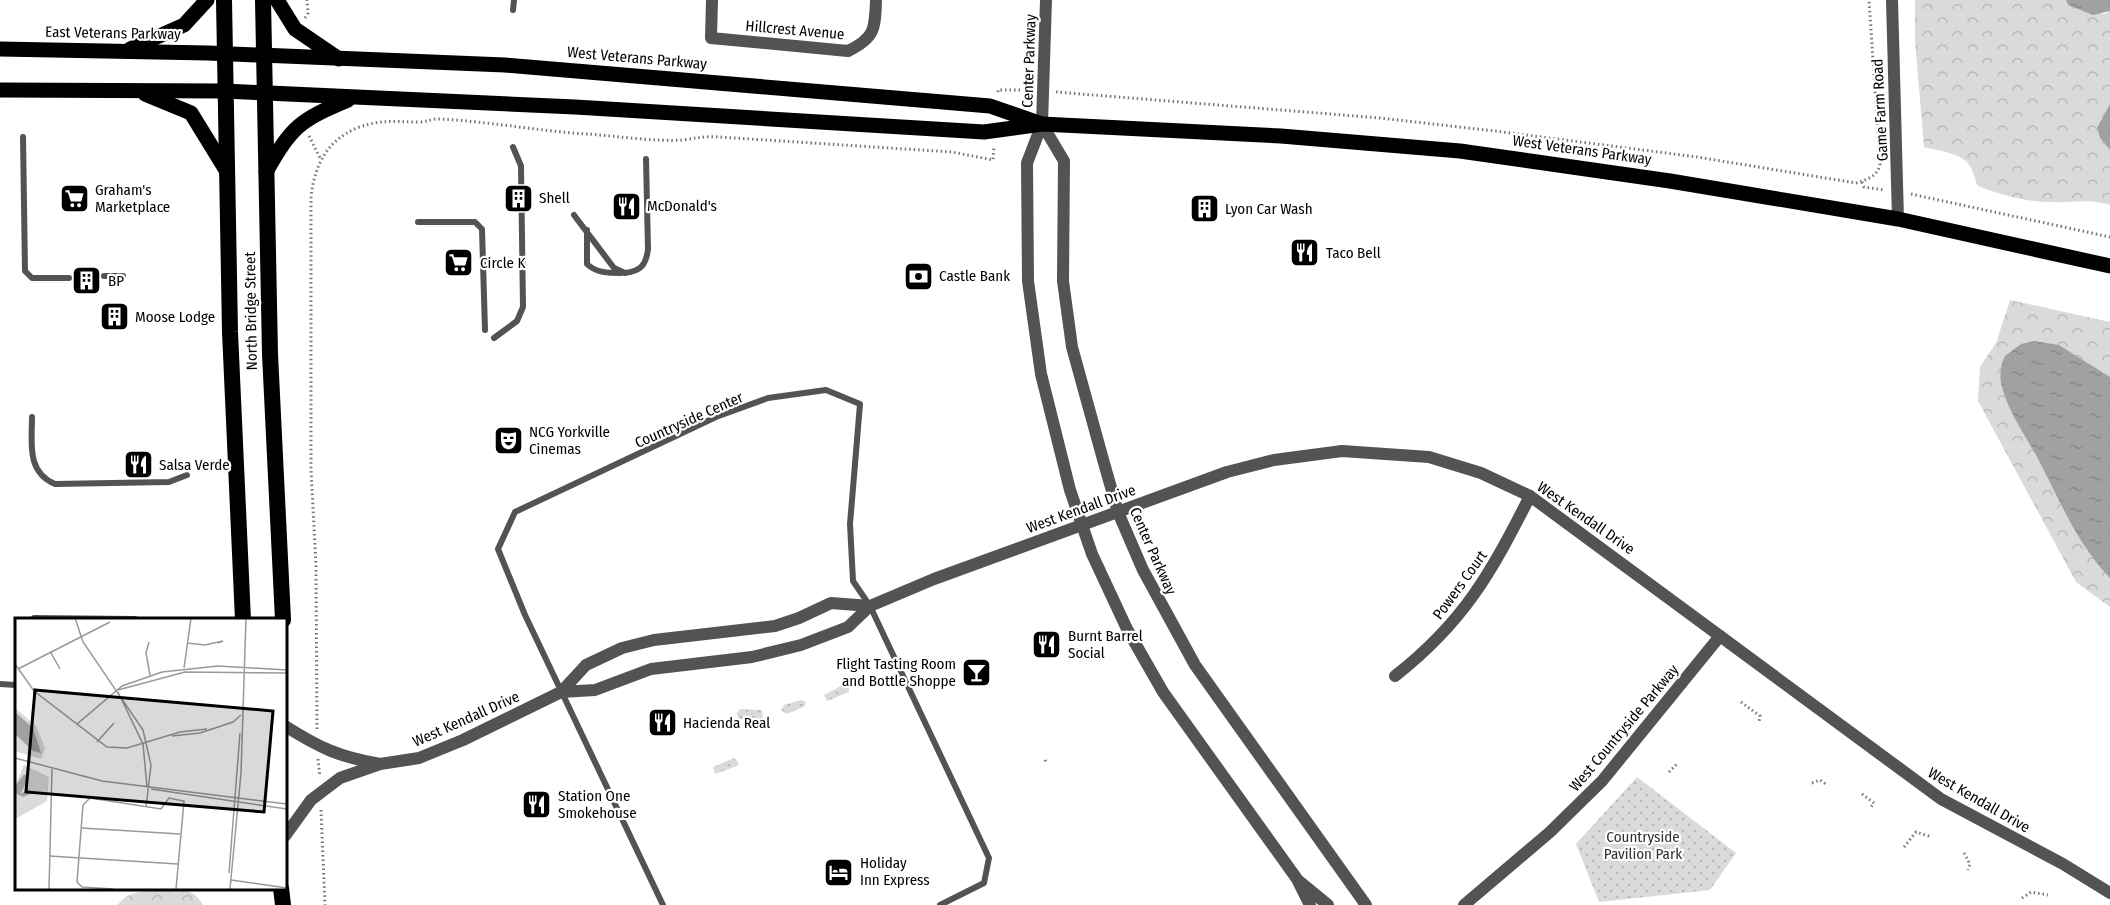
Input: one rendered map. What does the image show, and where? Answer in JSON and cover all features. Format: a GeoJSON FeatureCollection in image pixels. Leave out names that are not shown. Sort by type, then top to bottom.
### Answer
{"type":"FeatureCollection","features":[{"type":"Feature","properties":{"kind":"highway","name":"North Bridge Street"},"geometry":{"type":"LineString","coordinates":[[224,0],[231,357],[243,618]]}},
{"type":"Feature","properties":{"kind":"highway","name":"North Bridge Street"},"geometry":{"type":"LineString","coordinates":[[263,0],[270,354],[283,618]]}},
{"type":"Feature","properties":{"kind":"highway"},"geometry":{"type":"LineString","coordinates":[[281,890],[283,905]]}},
{"type":"Feature","properties":{"kind":"main road"},"geometry":{"type":"LineString","coordinates":[[125,51],[184,25],[207,0]]}},
{"type":"Feature","properties":{"kind":"main road"},"geometry":{"type":"LineString","coordinates":[[277,0],[295,29],[339,59]]}},
{"type":"Feature","properties":{"kind":"main road","name":"East Veterans Parkway"},"geometry":{"type":"LineString","coordinates":[[0,49],[225,54]]}},
{"type":"Feature","properties":{"kind":"main road","name":"West Veterans Parkway"},"geometry":{"type":"LineString","coordinates":[[225,54],[577,70],[990,106],[1042,124]]}},
{"type":"Feature","properties":{"kind":"main road"},"geometry":{"type":"LineString","coordinates":[[130,89],[167,101],[191,113],[226,170]]}},
{"type":"Feature","properties":{"kind":"main road"},"geometry":{"type":"LineString","coordinates":[[0,90],[224,91]]}},
{"type":"Feature","properties":{"kind":"main road","name":"West Veterans Parkway"},"geometry":{"type":"LineString","coordinates":[[224,91],[575,107],[984,132],[1042,124],[1281,136],[1454,151],[1670,181],[1898,219],[2110,266]]}},
{"type":"Feature","properties":{"kind":"main road"},"geometry":{"type":"LineString","coordinates":[[266,172],[284,140],[298,125],[354,98]]}},
{"type":"Feature","properties":{"kind":"street","name":"Hillcrest Avenue"},"geometry":{"type":"LineString","coordinates":[[712,0],[711,38],[848,51],[864,43],[875,28],[876,0]]}},
{"type":"Feature","properties":{"kind":"street","name":"Center Parkway"},"geometry":{"type":"LineString","coordinates":[[1046,0],[1042,124],[1027,163],[1027,256],[1033,331],[1057,441],[1092,554],[1127,629],[1163,692],[1297,879],[1310,905]]}},
{"type":"Feature","properties":{"kind":"street","name":"Game Farm Road"},"geometry":{"type":"LineString","coordinates":[[1892,0],[1898,219]]}},
{"type":"Feature","properties":{"kind":"street","name":"Center Parkway"},"geometry":{"type":"LineString","coordinates":[[1042,124],[1064,161],[1063,281],[1072,346],[1118,512],[1143,570],[1195,665],[1366,905]]}},
{"type":"Feature","properties":{"kind":"street","name":"West Kendall Drive"},"geometry":{"type":"LineString","coordinates":[[561,692],[595,690],[651,669],[776,653],[848,627],[870,606],[934,579],[1259,463],[1342,451],[1429,457],[1481,473],[1530,496],[1941,799],[2063,864],[2110,893]]}},
{"type":"Feature","properties":{"kind":"street","name":"Powers Court"},"geometry":{"type":"LineString","coordinates":[[1395,676],[1430,648],[1462,612],[1491,572],[1530,496]]}},
{"type":"Feature","properties":{"kind":"street","name":"West Kendall Drive"},"geometry":{"type":"LineString","coordinates":[[286,835],[321,790],[340,778],[380,764],[420,758],[463,740],[561,692],[586,665],[622,648],[654,640],[775,626],[831,603],[870,606]]}},
{"type":"Feature","properties":{"kind":"street","name":"West Countryside Parkway"},"geometry":{"type":"LineString","coordinates":[[1464,905],[1550,832],[1602,782],[1720,636]]}},
{"type":"Feature","properties":{"kind":"street","name":"West Kendall Drive"},"geometry":{"type":"LineString","coordinates":[[286,727],[317,747],[343,757],[380,764]]}},
{"type":"Feature","properties":{"kind":"street","name":"Center Parkway"},"geometry":{"type":"LineString","coordinates":[[1297,879],[1328,905]]}},
{"type":"Feature","properties":{"kind":"lane"},"geometry":{"type":"LineString","coordinates":[[513,10],[514,0]]}},
{"type":"Feature","properties":{"kind":"lane"},"geometry":{"type":"LineString","coordinates":[[22,136],[25,271],[32,278],[69,278]]}},
{"type":"Feature","properties":{"kind":"lane"},"geometry":{"type":"LineString","coordinates":[[494,338],[517,321],[523,307],[521,166],[513,147]]}},
{"type":"Feature","properties":{"kind":"lane"},"geometry":{"type":"LineString","coordinates":[[587,229],[587,264],[591,268],[606,272],[636,272],[647,261],[646,159]]}},
{"type":"Feature","properties":{"kind":"lane"},"geometry":{"type":"LineString","coordinates":[[574,215],[587,229],[614,268],[625,273]]}},
{"type":"Feature","properties":{"kind":"lane"},"geometry":{"type":"LineString","coordinates":[[418,222],[475,222],[482,229],[484,330]]}},
{"type":"Feature","properties":{"kind":"lane"},"geometry":{"type":"LineString","coordinates":[[104,276],[123,276]]}},
{"type":"Feature","properties":{"kind":"lane","name":"Countryside Center"},"geometry":{"type":"LineString","coordinates":[[663,905],[525,615],[498,549],[514,512],[716,417],[768,398],[826,390],[860,404],[850,524],[853,581],[870,606],[989,858],[984,883],[940,905]]}},
{"type":"Feature","properties":{"kind":"lane"},"geometry":{"type":"LineString","coordinates":[[32,417],[34,467],[47,481],[55,484],[169,482],[187,475]]}},
{"type":"Feature","properties":{"kind":"path"},"geometry":{"type":"LineString","coordinates":[[302,21],[308,13],[307,0]]}},
{"type":"Feature","properties":{"kind":"path"},"geometry":{"type":"LineString","coordinates":[[1069,93],[1380,118],[1495,131],[1697,157],[1857,183],[1878,171],[1880,165],[1869,0]]}},
{"type":"Feature","properties":{"kind":"path"},"geometry":{"type":"LineString","coordinates":[[998,95],[998,90],[1012,88]]}},
{"type":"Feature","properties":{"kind":"path"},"geometry":{"type":"LineString","coordinates":[[317,739],[316,566],[311,470],[311,206],[314,172],[320,158],[334,143],[357,128],[380,122],[403,120],[503,124],[529,130],[683,140],[699,136],[952,152],[993,160],[994,149]]}},
{"type":"Feature","properties":{"kind":"path"},"geometry":{"type":"LineString","coordinates":[[307,134],[320,158]]}},
{"type":"Feature","properties":{"kind":"path"},"geometry":{"type":"LineString","coordinates":[[1862,182],[1864,187]]}},
{"type":"Feature","properties":{"kind":"path"},"geometry":{"type":"LineString","coordinates":[[1856,189],[1857,183]]}},
{"type":"Feature","properties":{"kind":"path"},"geometry":{"type":"LineString","coordinates":[[1928,198],[2110,237]]}},
{"type":"Feature","properties":{"kind":"path"},"geometry":{"type":"LineString","coordinates":[[1741,702],[1760,716],[1759,722]]}},
{"type":"Feature","properties":{"kind":"path"},"geometry":{"type":"LineString","coordinates":[[318,755],[320,785]]}},
{"type":"Feature","properties":{"kind":"path"},"geometry":{"type":"LineString","coordinates":[[1669,772],[1678,763]]}},
{"type":"Feature","properties":{"kind":"path"},"geometry":{"type":"LineString","coordinates":[[1812,783],[1820,780],[1827,785]]}},
{"type":"Feature","properties":{"kind":"path"},"geometry":{"type":"LineString","coordinates":[[1862,794],[1874,803],[1870,808]]}},
{"type":"Feature","properties":{"kind":"path"},"geometry":{"type":"LineString","coordinates":[[321,805],[325,905]]}},
{"type":"Feature","properties":{"kind":"path"},"geometry":{"type":"LineString","coordinates":[[1904,847],[1916,832],[1932,837]]}},
{"type":"Feature","properties":{"kind":"path"},"geometry":{"type":"LineString","coordinates":[[1964,852],[1970,864],[1968,870]]}},
{"type":"Feature","properties":{"kind":"path"},"geometry":{"type":"LineString","coordinates":[[2022,898],[2031,892],[2048,895]]}},
{"type":"Feature","properties":{"kind":"green space"},"geometry":{"type":"Polygon","coordinates":[[[1915,0],[2066,0],[2069,5],[2104,14],[2110,11],[2110,104],[2097,128],[2100,138],[2110,150],[2110,205],[2087,201],[2032,201],[1996,192],[1978,186],[1971,168],[1963,159],[1950,153],[1924,147],[1915,41],[1915,0]]]}},
{"type":"Feature","properties":{"kind":"green space"},"geometry":{"type":"Polygon","coordinates":[[[2010,300],[2110,322],[2110,607],[2076,582],[1978,401],[1980,367],[1996,343],[2010,300]]]}},
{"type":"Feature","properties":{"kind":"green space"},"geometry":{"type":"Polygon","coordinates":[[[841,686],[849,688],[849,692],[827,701],[824,695],[841,686]]]}},
{"type":"Feature","properties":{"kind":"green space"},"geometry":{"type":"Polygon","coordinates":[[[801,700],[806,702],[805,706],[787,714],[781,710],[784,705],[801,700]]]}},
{"type":"Feature","properties":{"kind":"green space"},"geometry":{"type":"Polygon","coordinates":[[[740,709],[762,710],[763,718],[755,723],[752,717],[738,720],[737,713],[740,709]]]}},
{"type":"Feature","properties":{"kind":"green space"},"geometry":{"type":"Polygon","coordinates":[[[734,758],[739,763],[737,766],[715,774],[713,767],[734,758]]]}},
{"type":"Feature","properties":{"kind":"green space","name":"Countryside Pavilion Park"},"geometry":{"type":"Polygon","coordinates":[[[1637,777],[1736,853],[1710,890],[1599,902],[1576,844],[1637,777]]]}},
{"type":"Feature","properties":{"kind":"green space"},"geometry":{"type":"Polygon","coordinates":[[[144,890],[185,890],[198,898],[203,905],[117,905],[127,896],[144,890]]]}},
{"type":"Feature","properties":{"kind":"water"},"geometry":{"type":"Polygon","coordinates":[[[2066,0],[2110,0],[2110,11],[2093,15],[2068,5],[2066,0]]]}},
{"type":"Feature","properties":{"kind":"water"},"geometry":{"type":"Polygon","coordinates":[[[2110,104],[2110,150],[2100,138],[2097,128],[2110,104]]]}},
{"type":"Feature","properties":{"kind":"water"},"geometry":{"type":"Polygon","coordinates":[[[2034,341],[2059,345],[2110,377],[2110,578],[2078,535],[2005,396],[2000,375],[2005,356],[2021,344],[2034,341]]]}},
{"type":"Feature","properties":{"kind":"place","name":"Shell"},"geometry":{"type":"Point","coordinates":[518,198]}},
{"type":"Feature","properties":{"kind":"place","name":"Graham's Marketplace"},"geometry":{"type":"Point","coordinates":[74,199]}},
{"type":"Feature","properties":{"kind":"place","name":"McDonald's"},"geometry":{"type":"Point","coordinates":[626,206]}},
{"type":"Feature","properties":{"kind":"place","name":"Lyon Car Wash"},"geometry":{"type":"Point","coordinates":[1204,209]}},
{"type":"Feature","properties":{"kind":"place","name":"Taco Bell"},"geometry":{"type":"Point","coordinates":[1305,253]}},
{"type":"Feature","properties":{"kind":"place","name":"Circle K"},"geometry":{"type":"Point","coordinates":[459,263]}},
{"type":"Feature","properties":{"kind":"place","name":"Castle Bank"},"geometry":{"type":"Point","coordinates":[918,276]}},
{"type":"Feature","properties":{"kind":"place","name":"BP"},"geometry":{"type":"Point","coordinates":[87,281]}},
{"type":"Feature","properties":{"kind":"place","name":"Moose Lodge"},"geometry":{"type":"Point","coordinates":[114,317]}},
{"type":"Feature","properties":{"kind":"place","name":"NCG Yorkville Cinemas"},"geometry":{"type":"Point","coordinates":[508,441]}},
{"type":"Feature","properties":{"kind":"place","name":"Salsa Verde"},"geometry":{"type":"Point","coordinates":[138,465]}},
{"type":"Feature","properties":{"kind":"place","name":"Burnt Barrel Social"},"geometry":{"type":"Point","coordinates":[1047,645]}},
{"type":"Feature","properties":{"kind":"place","name":"Flight Tasting Room and Bottle Shoppe"},"geometry":{"type":"Point","coordinates":[977,673]}},
{"type":"Feature","properties":{"kind":"place","name":"Hacienda Real"},"geometry":{"type":"Point","coordinates":[662,723]}},
{"type":"Feature","properties":{"kind":"place","name":"Station One Smokehouse"},"geometry":{"type":"Point","coordinates":[537,805]}},
{"type":"Feature","properties":{"kind":"place","name":"Holiday Inn Express"},"geometry":{"type":"Point","coordinates":[839,872]}}]}
